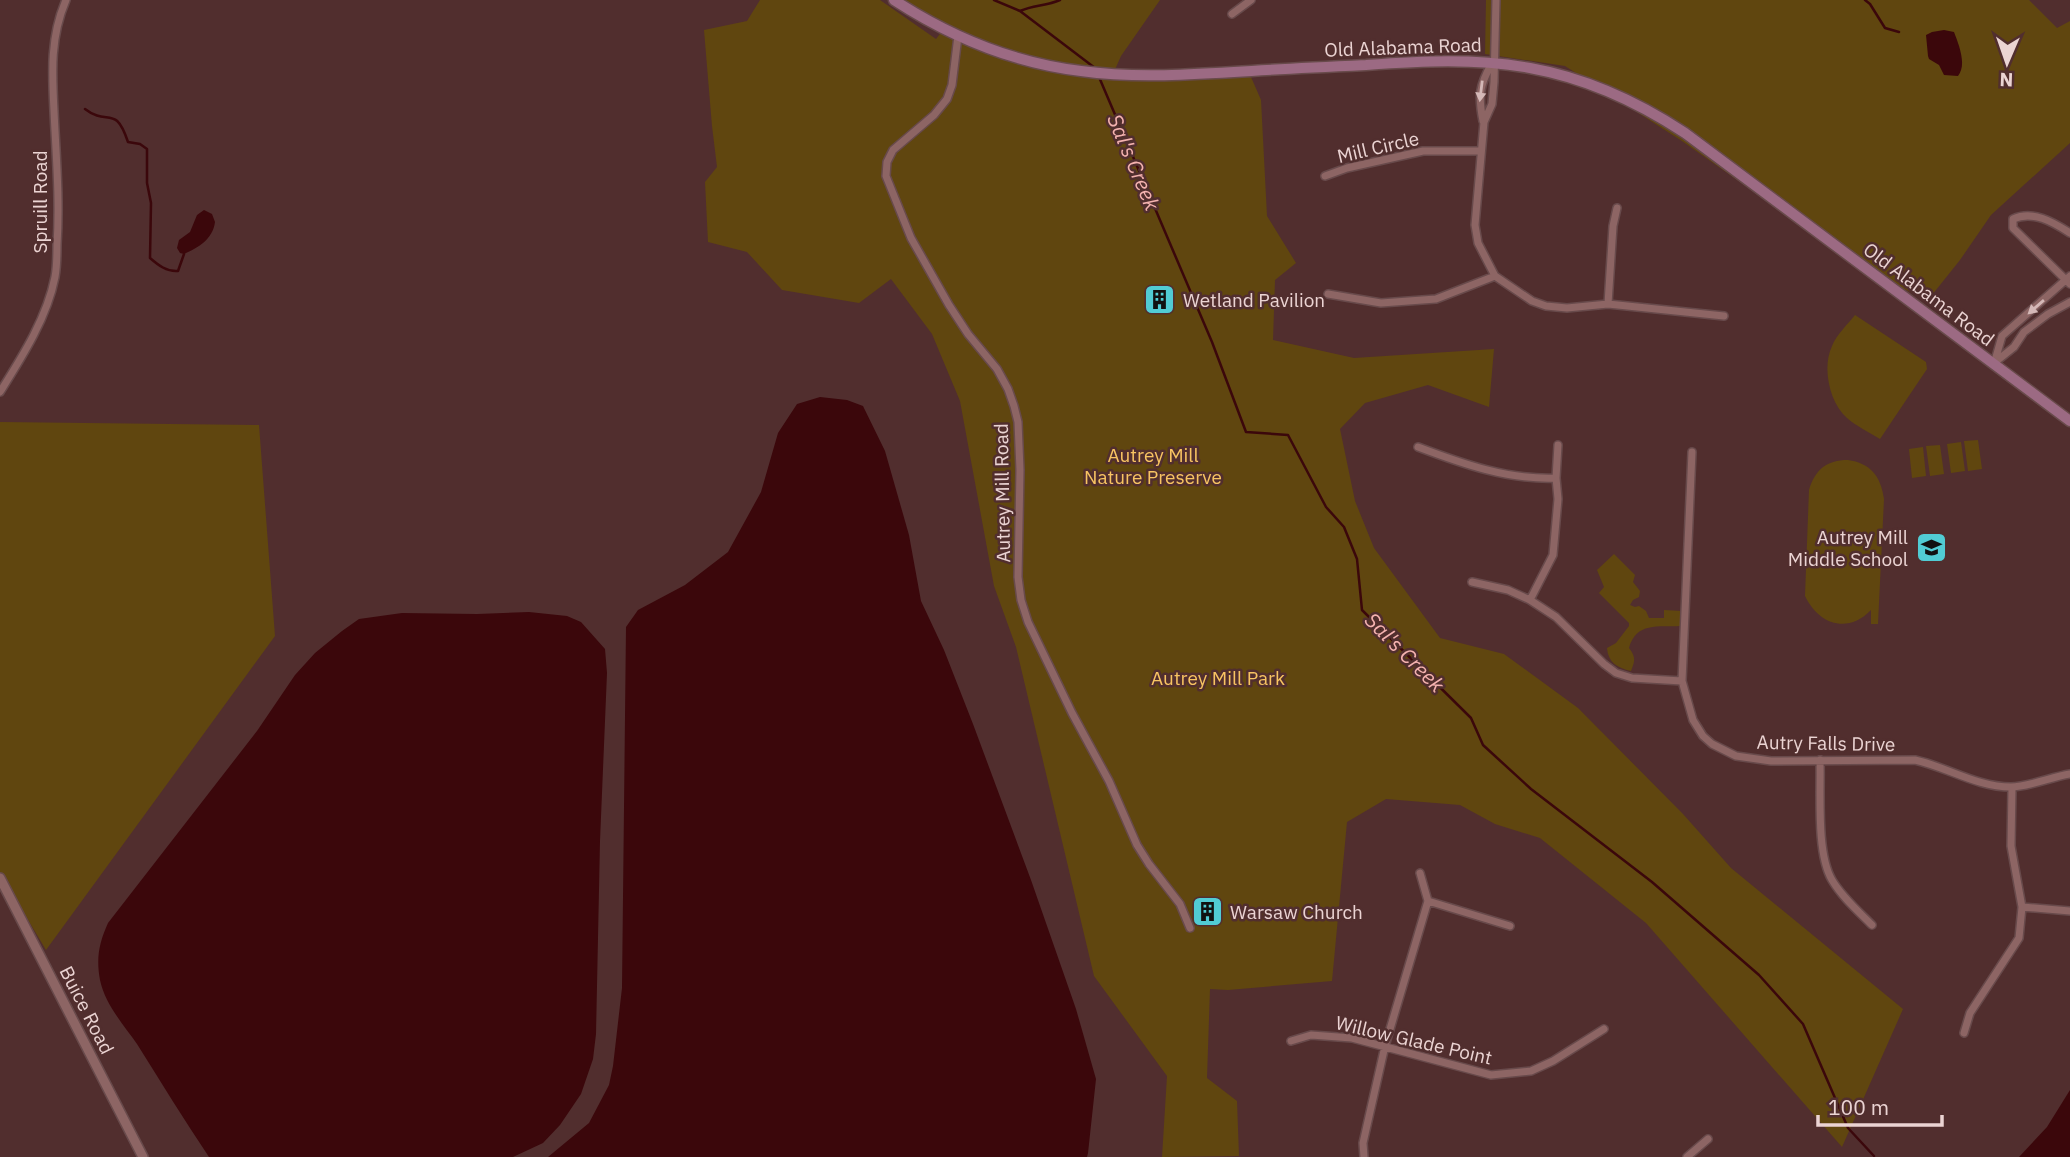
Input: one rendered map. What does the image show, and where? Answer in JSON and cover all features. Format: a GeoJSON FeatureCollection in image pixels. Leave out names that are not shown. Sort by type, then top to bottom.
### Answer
{"type":"FeatureCollection","features":[{"type":"Feature","properties":{"kind":"main road","name":"Old Alabama Road"},"geometry":{"type":"LineString","coordinates":[[894,0],[958,36],[993,51],[1078,71],[1121,75],[1180,75],[1440,60],[1493,62],[1531,68],[1607,90],[1664,120],[1695,141],[2070,421]]}},
{"type":"Feature","properties":{"kind":"street","name":"Spruill Road"},"geometry":{"type":"LineString","coordinates":[[0,392],[33,335],[56,275],[58,204],[52,63],[56,30],[66,0]]}},
{"type":"Feature","properties":{"kind":"street"},"geometry":{"type":"LineString","coordinates":[[1232,13],[1251,0]]}},
{"type":"Feature","properties":{"kind":"street"},"geometry":{"type":"LineString","coordinates":[[1483,122],[1492,104],[1496,0]]}},
{"type":"Feature","properties":{"kind":"street","name":"Autrey Mill Road"},"geometry":{"type":"LineString","coordinates":[[958,36],[952,85],[947,99],[934,115],[893,150],[887,162],[886,176],[911,238],[968,334],[997,369],[1014,406],[1018,422],[1020,470],[1018,578],[1028,622],[1072,713],[1109,781],[1138,845],[1180,904],[1190,928]]}},
{"type":"Feature","properties":{"kind":"street"},"geometry":{"type":"LineString","coordinates":[[1493,62],[1482,80],[1480,103],[1483,122],[1475,225],[1478,243],[1494,275],[1532,301],[1546,306],[1567,308],[1608,304],[1724,316]]}},
{"type":"Feature","properties":{"kind":"street","name":"Mill Circle"},"geometry":{"type":"LineString","coordinates":[[1325,176],[1423,151],[1480,151]]}},
{"type":"Feature","properties":{"kind":"street"},"geometry":{"type":"LineString","coordinates":[[1608,304],[1613,226],[1617,208]]}},
{"type":"Feature","properties":{"kind":"street"},"geometry":{"type":"LineString","coordinates":[[1994,364],[2002,336],[2069,280],[2013,228],[2013,219],[2020,216],[2038,217],[2053,222],[2070,233]]}},
{"type":"Feature","properties":{"kind":"street"},"geometry":{"type":"LineString","coordinates":[[1328,294],[1381,303],[1436,299],[1494,275]]}},
{"type":"Feature","properties":{"kind":"street"},"geometry":{"type":"LineString","coordinates":[[1994,364],[2014,347],[2024,332],[2048,314],[2070,303]]}},
{"type":"Feature","properties":{"kind":"street"},"geometry":{"type":"LineString","coordinates":[[1530,600],[1553,555],[1558,499],[1558,446]]}},
{"type":"Feature","properties":{"kind":"street"},"geometry":{"type":"LineString","coordinates":[[1418,447],[1506,475],[1534,479],[1556,478]]}},
{"type":"Feature","properties":{"kind":"street","name":"Autry Falls Drive"},"geometry":{"type":"LineString","coordinates":[[1692,452],[1682,681],[1693,720],[1712,744],[1736,756],[1771,761],[1915,760],[1979,781],[2012,787],[2070,775]]}},
{"type":"Feature","properties":{"kind":"street"},"geometry":{"type":"LineString","coordinates":[[1472,582],[1508,590],[1530,600],[1556,617],[1616,673],[1632,678],[1682,681]]}},
{"type":"Feature","properties":{"kind":"street"},"geometry":{"type":"LineString","coordinates":[[1820,760],[1822,849],[1825,866],[1832,881],[1872,925]]}},
{"type":"Feature","properties":{"kind":"street"},"geometry":{"type":"LineString","coordinates":[[1965,1033],[1970,1013],[2019,938],[2022,906],[2011,846],[2012,787]]}},
{"type":"Feature","properties":{"kind":"street"},"geometry":{"type":"LineString","coordinates":[[1364,1157],[1363,1143],[1385,1046],[1428,901],[1420,873]]}},
{"type":"Feature","properties":{"kind":"street","name":"Buice Road"},"geometry":{"type":"LineString","coordinates":[[0,878],[143,1157]]}},
{"type":"Feature","properties":{"kind":"street"},"geometry":{"type":"LineString","coordinates":[[1428,901],[1510,926]]}},
{"type":"Feature","properties":{"kind":"street"},"geometry":{"type":"LineString","coordinates":[[2022,906],[2070,911]]}},
{"type":"Feature","properties":{"kind":"street","name":"Willow Glade Point"},"geometry":{"type":"LineString","coordinates":[[1290,1041],[1311,1035],[1352,1038],[1491,1075],[1531,1071],[1553,1061],[1604,1029]]}},
{"type":"Feature","properties":{"kind":"street"},"geometry":{"type":"LineString","coordinates":[[1687,1157],[1708,1139]]}},
{"type":"Feature","properties":{"kind":"green space","name":"Autrey Mill Park"},"geometry":{"type":"Polygon","coordinates":[[[760,0],[880,0],[936,39],[943,30],[889,0],[1160,0],[1121,56],[1113,74],[1137,78],[1251,77],[1261,100],[1267,216],[1296,263],[1275,280],[1273,340],[1354,358],[1494,349],[1489,407],[1428,385],[1365,403],[1340,429],[1355,501],[1374,548],[1440,638],[1504,654],[1578,708],[1683,814],[1731,868],[1903,1009],[1842,1147],[1646,923],[1540,838],[1495,824],[1460,805],[1386,799],[1347,822],[1332,981],[1228,990],[1210,989],[1207,1078],[1237,1101],[1239,1156],[1162,1157],[1167,1076],[1094,976],[1016,647],[994,586],[960,401],[932,334],[891,279],[859,303],[782,290],[747,252],[708,242],[705,182],[717,167],[704,30],[747,21],[760,0]]]}},
{"type":"Feature","properties":{"kind":"green space"},"geometry":{"type":"Polygon","coordinates":[[[1486,0],[2029,0],[2057,28],[2070,21],[2070,143],[1991,215],[1928,300],[1869,273],[1682,141],[1565,66],[1485,54],[1486,0]]]}},
{"type":"Feature","properties":{"kind":"green space"},"geometry":{"type":"Polygon","coordinates":[[[1855,315],[1926,362],[1927,369],[1880,439],[1847,418],[1836,403],[1829,384],[1828,364],[1832,346],[1855,315]]]}},
{"type":"Feature","properties":{"kind":"green space"},"geometry":{"type":"Polygon","coordinates":[[[0,422],[259,425],[275,636],[46,950],[0,873],[0,422]]]}},
{"type":"Feature","properties":{"kind":"green space"},"geometry":{"type":"Polygon","coordinates":[[[1978,440],[1982,469],[1968,471],[1964,441],[1978,440]]]}},
{"type":"Feature","properties":{"kind":"green space"},"geometry":{"type":"Polygon","coordinates":[[[1961,442],[1965,471],[1951,473],[1947,444],[1961,442]]]}},
{"type":"Feature","properties":{"kind":"green space"},"geometry":{"type":"Polygon","coordinates":[[[1940,445],[1944,474],[1930,476],[1926,446],[1940,445]]]}},
{"type":"Feature","properties":{"kind":"green space"},"geometry":{"type":"Polygon","coordinates":[[[1923,447],[1926,476],[1912,478],[1909,449],[1923,447]]]}},
{"type":"Feature","properties":{"kind":"green space"},"geometry":{"type":"Polygon","coordinates":[[[1848,460],[1862,464],[1873,472],[1884,499],[1878,624],[1871,624],[1871,610],[1853,622],[1844,624],[1826,620],[1805,596],[1809,490],[1822,467],[1848,460]]]}},
{"type":"Feature","properties":{"kind":"green space"},"geometry":{"type":"Polygon","coordinates":[[[1614,554],[1635,575],[1633,582],[1640,591],[1639,597],[1630,605],[1639,606],[1646,611],[1649,618],[1664,618],[1664,610],[1682,611],[1680,626],[1649,628],[1637,634],[1629,648],[1634,659],[1631,671],[1614,664],[1607,648],[1616,643],[1629,623],[1599,593],[1604,587],[1597,570],[1614,554]]]}},
{"type":"Feature","properties":{"kind":"shaded area"},"geometry":{"type":"Polygon","coordinates":[[[1944,30],[1954,32],[1960,49],[1962,66],[1958,76],[1944,75],[1939,65],[1928,56],[1926,35],[1944,30]]]}},
{"type":"Feature","properties":{"kind":"shaded area"},"geometry":{"type":"Polygon","coordinates":[[[204,210],[212,214],[214,228],[204,242],[184,254],[180,253],[177,248],[179,240],[190,232],[197,215],[204,210]]]}},
{"type":"Feature","properties":{"kind":"shaded area"},"geometry":{"type":"Polygon","coordinates":[[[820,397],[847,400],[863,406],[885,451],[909,535],[921,601],[944,650],[973,724],[1076,1009],[1096,1079],[1087,1157],[548,1157],[589,1123],[609,1085],[613,1066],[622,988],[626,627],[638,610],[685,585],[728,552],[761,492],[778,433],[797,404],[820,397]]]}},
{"type":"Feature","properties":{"kind":"shaded area"},"geometry":{"type":"Polygon","coordinates":[[[529,612],[567,616],[581,622],[605,649],[607,673],[596,1034],[593,1059],[581,1094],[560,1125],[543,1143],[513,1157],[209,1157],[115,1014],[102,989],[98,958],[108,923],[257,731],[295,675],[315,653],[342,631],[359,619],[402,613],[529,612]]]}},
{"type":"Feature","properties":{"kind":"shaded area"},"geometry":{"type":"Polygon","coordinates":[[[2070,1090],[2070,1157],[2019,1157],[2047,1127],[2070,1090]]]}},
{"type":"Feature","properties":{"kind":"waterway","name":"Sal's Creek"},"geometry":{"type":"LineString","coordinates":[[994,0],[1020,11],[1095,68]]}},
{"type":"Feature","properties":{"kind":"waterway"},"geometry":{"type":"LineString","coordinates":[[1020,11],[1060,0]]}},
{"type":"Feature","properties":{"kind":"waterway"},"geometry":{"type":"LineString","coordinates":[[1865,0],[1885,28],[1899,32]]}},
{"type":"Feature","properties":{"kind":"waterway","name":"Sal's Creek"},"geometry":{"type":"LineString","coordinates":[[1099,77],[1212,342],[1246,432],[1288,435],[1326,507],[1344,527],[1357,559],[1362,610],[1471,718],[1483,745],[1531,789],[1652,882],[1759,975],[1803,1024],[1848,1128],[1874,1156]]}},
{"type":"Feature","properties":{"kind":"waterway"},"geometry":{"type":"LineString","coordinates":[[85,109],[93,114],[115,119],[128,142],[140,144],[147,149],[147,183],[151,203],[150,258],[166,269],[178,271],[184,254]]}},
{"type":"Feature","properties":{"kind":"place","name":"Wetland Pavilion"},"geometry":{"type":"Point","coordinates":[1160,300]}},
{"type":"Feature","properties":{"kind":"place","name":"Autrey Mill Middle School"},"geometry":{"type":"Point","coordinates":[1931,548]}},
{"type":"Feature","properties":{"kind":"place","name":"Warsaw Church"},"geometry":{"type":"Point","coordinates":[1207,912]}},
{"type":"Feature","properties":{"kind":"park label","name":"Autrey Mill Nature Preserve"},"geometry":{"type":"Point","coordinates":[1153,466]}}]}
